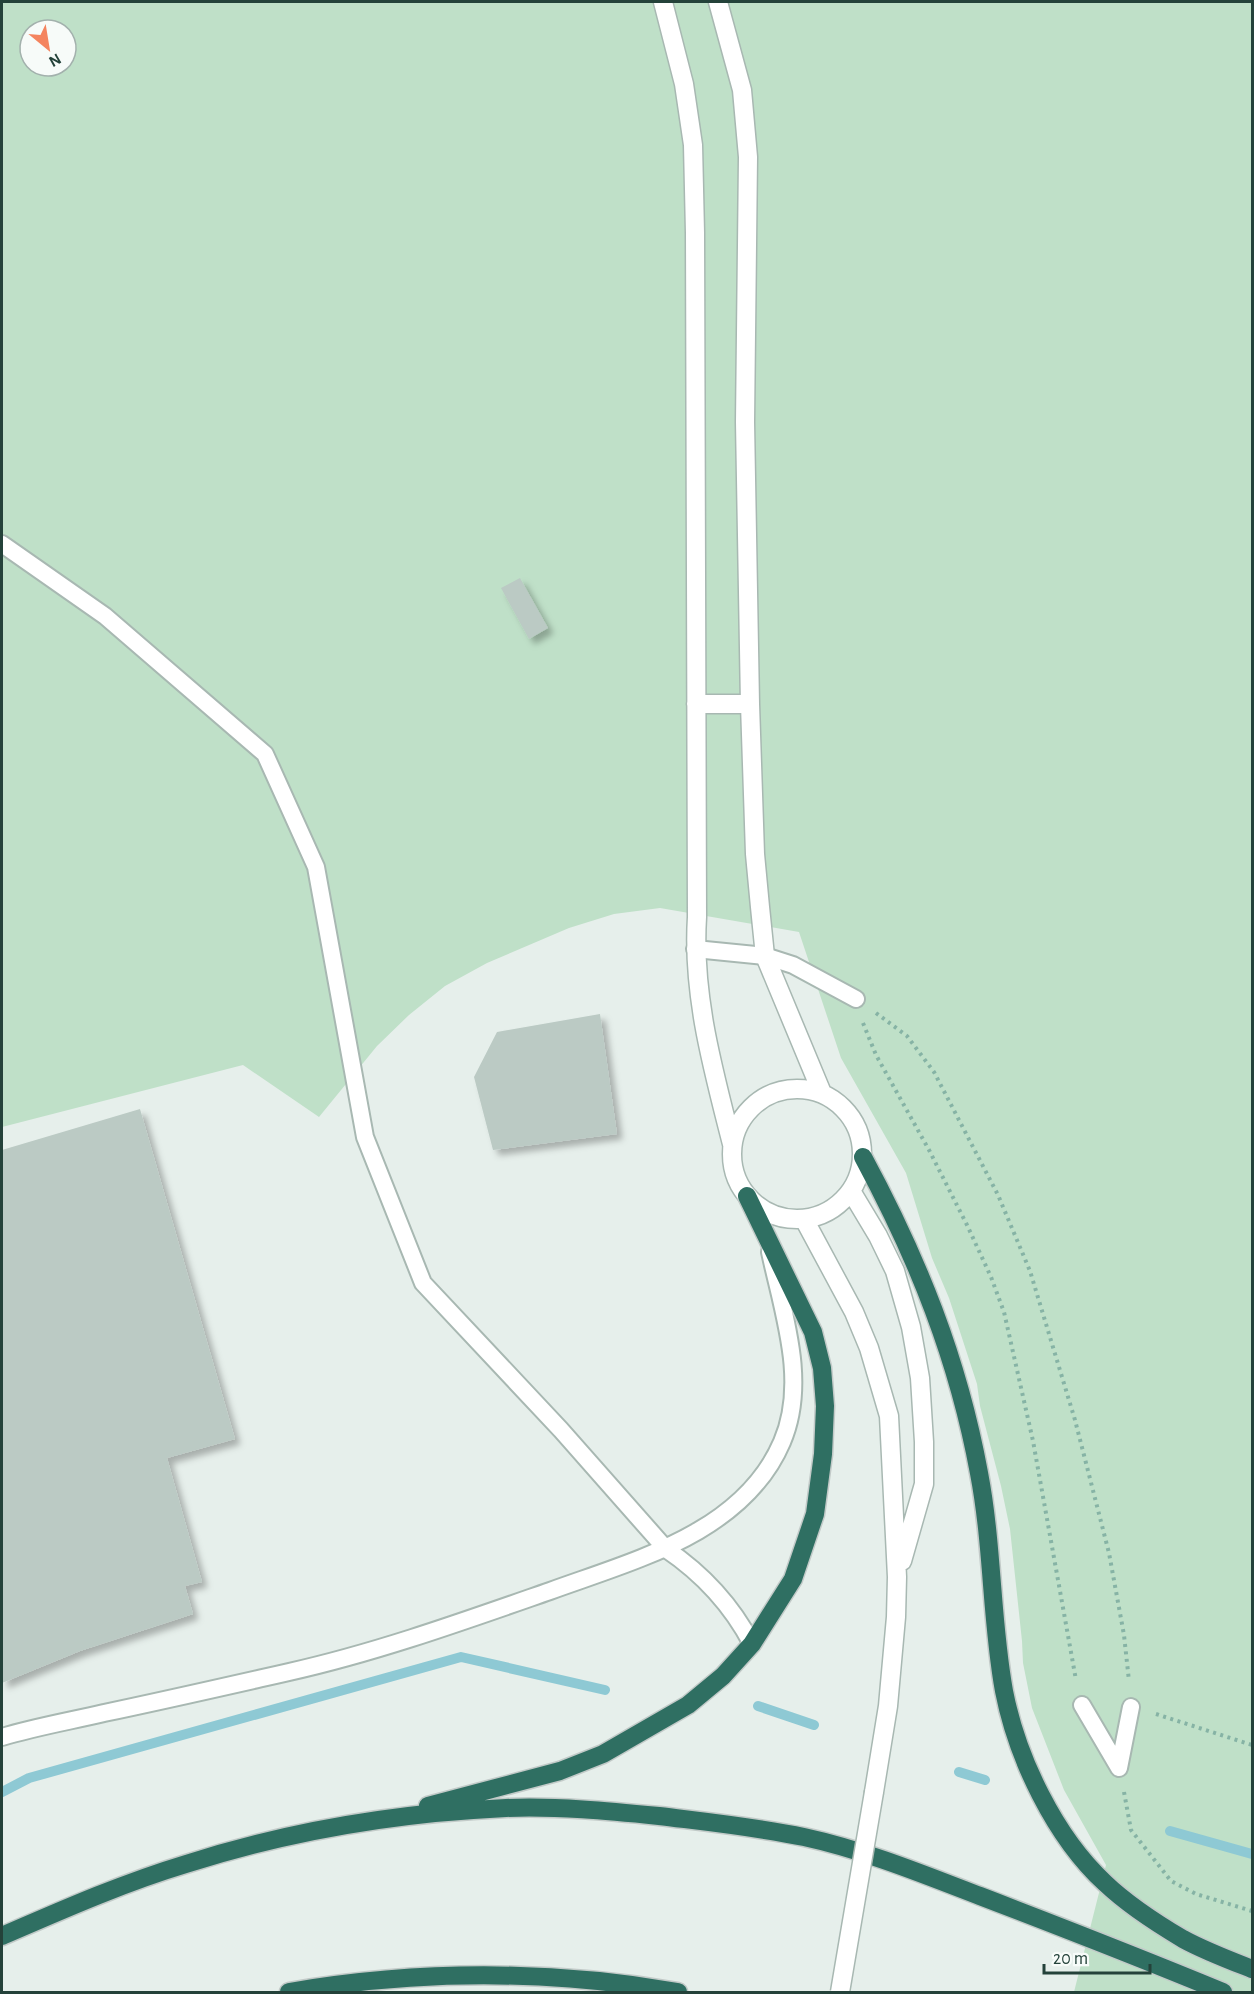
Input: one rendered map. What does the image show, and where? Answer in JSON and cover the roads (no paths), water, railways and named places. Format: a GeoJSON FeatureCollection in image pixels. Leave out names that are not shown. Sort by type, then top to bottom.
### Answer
{"type":"FeatureCollection","features":[{"type":"Feature","properties":{"kind":"highway"},"geometry":{"type":"LineString","coordinates":[[863,1157],[913,1255],[948,1347],[971,1434],[987,1516],[1004,1693],[1013,1726],[1041,1794],[1073,1846],[1104,1882],[1119,1895],[1185,1940],[1252,1970]]}},
{"type":"Feature","properties":{"kind":"highway"},"geometry":{"type":"LineString","coordinates":[[367,1822],[541,1776],[603,1754],[688,1705],[723,1676],[752,1644],[793,1579],[815,1514],[823,1454],[825,1406],[822,1368],[813,1332],[747,1196]]}},
{"type":"Feature","properties":{"kind":"highway"},"geometry":{"type":"LineString","coordinates":[[2,1936],[119,1887],[186,1863],[286,1836],[367,1822],[509,1808],[597,1811],[719,1823],[805,1838],[862,1853],[936,1879],[1223,1992]]}},
{"type":"Feature","properties":{"kind":"highway"},"geometry":{"type":"LineString","coordinates":[[2,1929],[30,1924]]}},
{"type":"Feature","properties":{"kind":"highway"},"geometry":{"type":"LineString","coordinates":[[289,1992],[361,1981],[459,1975],[611,1982],[678,1992]]}},
{"type":"Feature","properties":{"kind":"street"},"geometry":{"type":"LineString","coordinates":[[663,2],[684,84],[693,145],[697,917],[695,949],[705,1035],[732,1144],[734,1172],[747,1196],[763,1210],[782,1218],[804,1219],[830,1210],[851,1191],[859,1175],[863,1157],[861,1139],[854,1119],[840,1104],[822,1093],[803,1088],[783,1090],[764,1097],[749,1109],[738,1125],[732,1144]]}},
{"type":"Feature","properties":{"kind":"street"},"geometry":{"type":"LineString","coordinates":[[718,2],[742,90],[748,157],[745,422],[750,704],[756,854],[765,956],[822,1093]]}},
{"type":"Feature","properties":{"kind":"street"},"geometry":{"type":"LineString","coordinates":[[696,704],[750,704]]}},
{"type":"Feature","properties":{"kind":"street"},"geometry":{"type":"LineString","coordinates":[[851,1191],[895,1270],[911,1327],[920,1378],[924,1484],[897,1577]]}},
{"type":"Feature","properties":{"kind":"street"},"geometry":{"type":"LineString","coordinates":[[804,1219],[854,1312],[889,1416],[897,1577],[888,1706],[840,1992]]}},
{"type":"Feature","properties":{"kind":"lane"},"geometry":{"type":"LineString","coordinates":[[2,544],[105,616],[265,754],[316,867],[365,1137],[423,1283],[561,1431],[666,1549],[685,1562],[714,1589],[740,1621],[752,1644]]}},
{"type":"Feature","properties":{"kind":"lane"},"geometry":{"type":"LineString","coordinates":[[695,949],[765,956],[793,965],[855,999]]}},
{"type":"Feature","properties":{"kind":"lane"},"geometry":{"type":"LineString","coordinates":[[2,1737],[293,1672],[418,1636],[666,1549],[709,1524],[749,1493],[770,1467],[783,1440],[794,1405],[793,1367],[768,1239]]}},
{"type":"Feature","properties":{"kind":"lane"},"geometry":{"type":"LineString","coordinates":[[1082,1705],[1119,1768],[1131,1707]]}},
{"type":"Feature","properties":{"kind":"waterway"},"geometry":{"type":"LineString","coordinates":[[2,1792],[29,1778],[461,1657],[605,1690]]}},
{"type":"Feature","properties":{"kind":"waterway"},"geometry":{"type":"LineString","coordinates":[[758,1706],[814,1725]]}},
{"type":"Feature","properties":{"kind":"waterway"},"geometry":{"type":"LineString","coordinates":[[959,1772],[985,1780]]}},
{"type":"Feature","properties":{"kind":"waterway"},"geometry":{"type":"LineString","coordinates":[[1170,1831],[1252,1854]]}}]}
